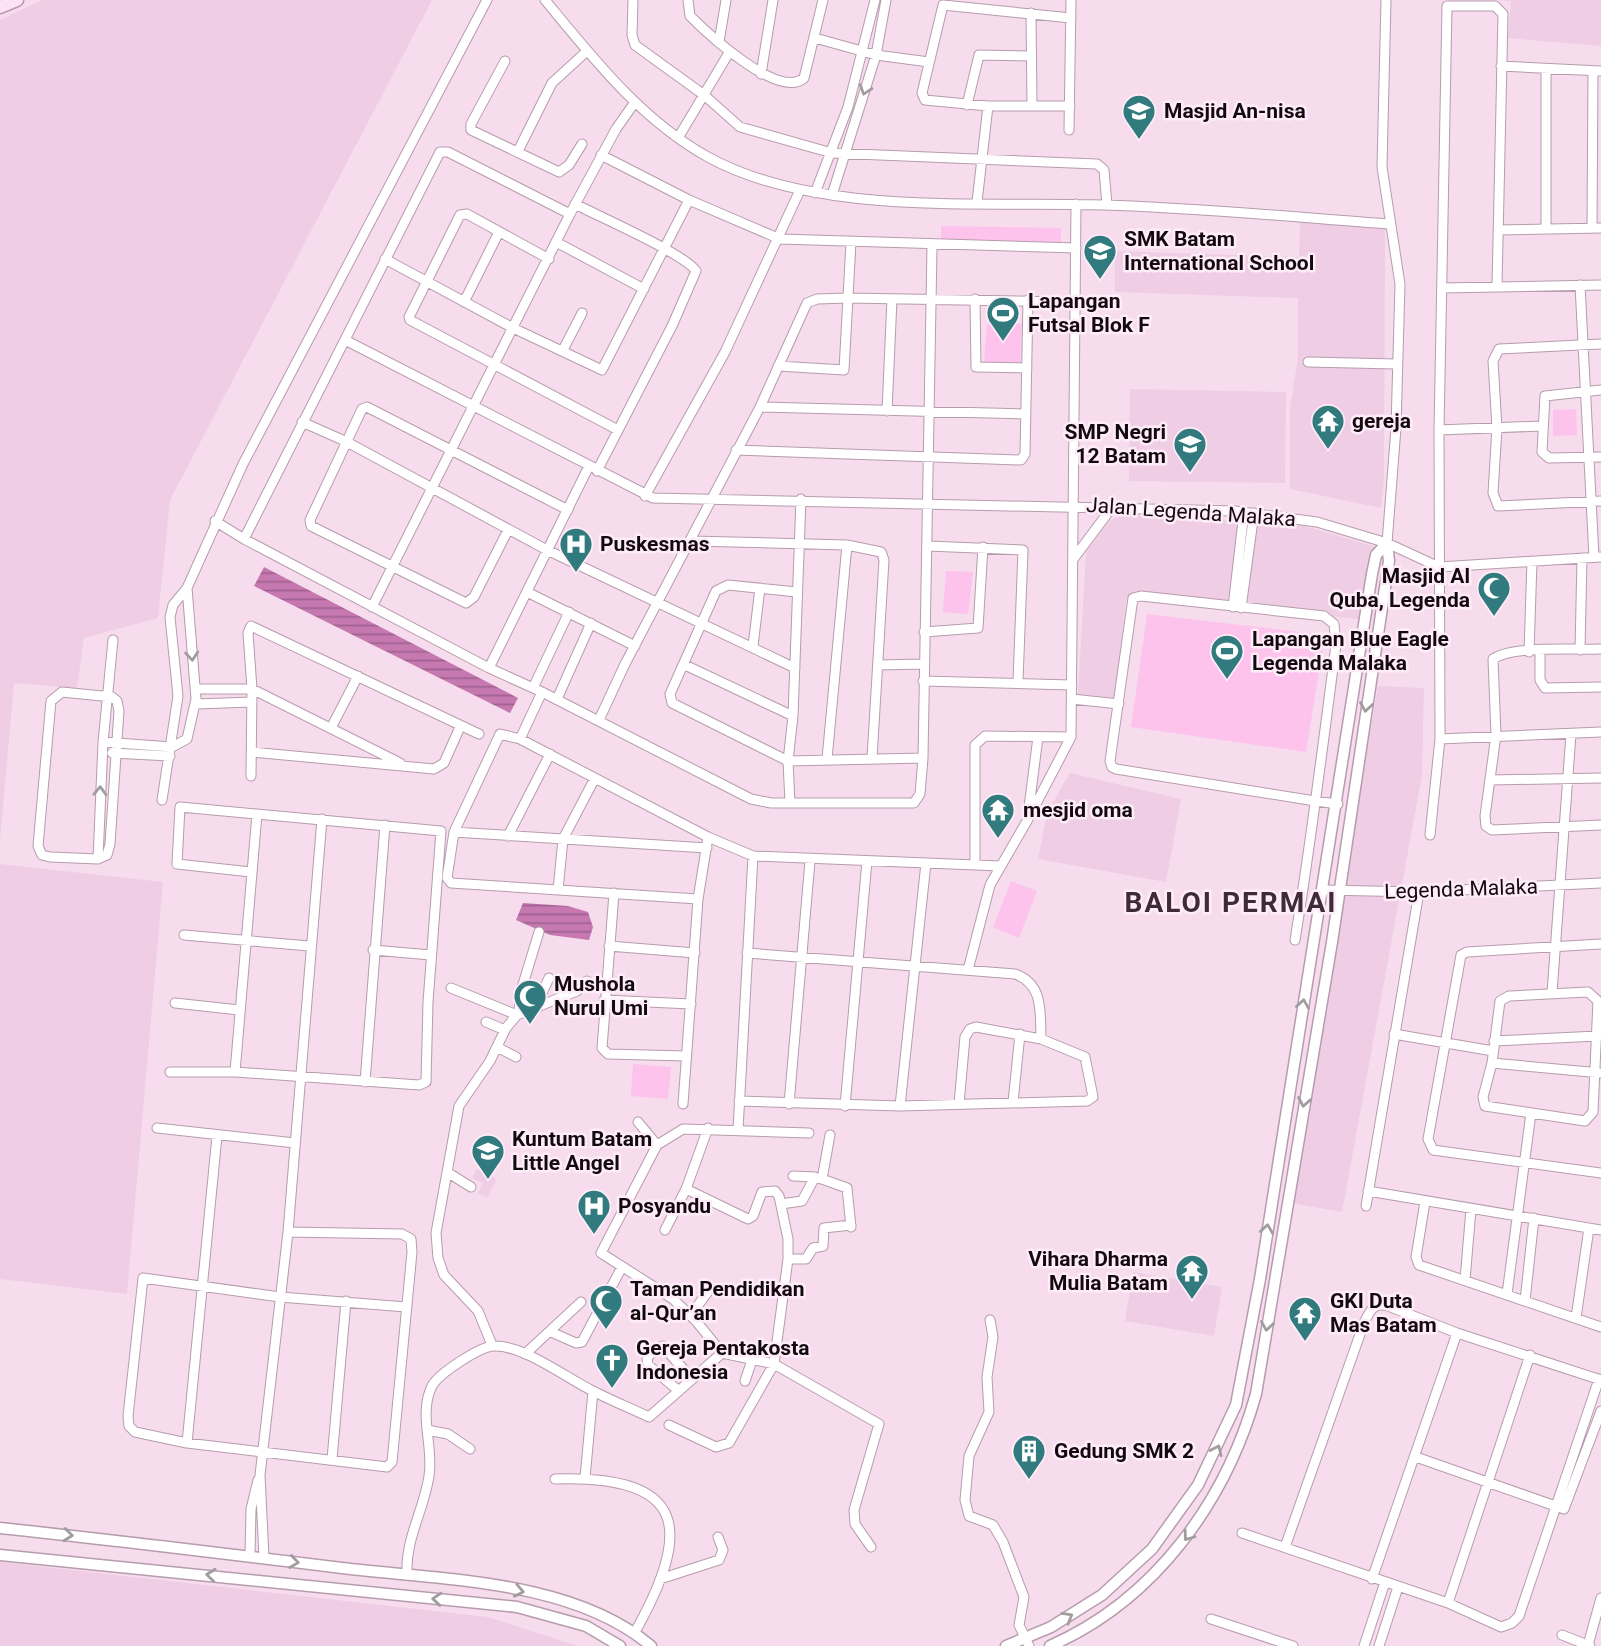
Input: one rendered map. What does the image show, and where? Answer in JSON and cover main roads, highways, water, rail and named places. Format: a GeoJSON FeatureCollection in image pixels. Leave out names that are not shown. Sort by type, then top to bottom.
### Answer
{"type":"FeatureCollection","features":[{"type":"Feature","properties":{"kind":"main road"},"geometry":{"type":"LineString","coordinates":[[0,7],[17,0]]}},
{"type":"Feature","properties":{"kind":"place","name":"Masjid An-nisa"},"geometry":{"type":"Point","coordinates":[1139,141]}},
{"type":"Feature","properties":{"kind":"place","name":"SMK Batam International School"},"geometry":{"type":"Point","coordinates":[1100,281]}},
{"type":"Feature","properties":{"kind":"place","name":"Lapangan Futsal Blok F"},"geometry":{"type":"Point","coordinates":[1003,343]}},
{"type":"Feature","properties":{"kind":"place","name":"gereja"},"geometry":{"type":"Point","coordinates":[1328,451]}},
{"type":"Feature","properties":{"kind":"place","name":"SMP Negri 12 Batam"},"geometry":{"type":"Point","coordinates":[1190,474]}},
{"type":"Feature","properties":{"kind":"place","name":"Puskesmas"},"geometry":{"type":"Point","coordinates":[576,574]}},
{"type":"Feature","properties":{"kind":"place","name":"Masjid Al Quba, Legenda"},"geometry":{"type":"Point","coordinates":[1494,618]}},
{"type":"Feature","properties":{"kind":"place","name":"Lapangan Blue Eagle Legenda Malaka"},"geometry":{"type":"Point","coordinates":[1227,681]}},
{"type":"Feature","properties":{"kind":"place","name":"mesjid oma"},"geometry":{"type":"Point","coordinates":[998,840]}},
{"type":"Feature","properties":{"kind":"place","name":"Mushola Nurul Umi"},"geometry":{"type":"Point","coordinates":[530,1026]}},
{"type":"Feature","properties":{"kind":"place","name":"Kuntum Batam Little Angel"},"geometry":{"type":"Point","coordinates":[488,1181]}},
{"type":"Feature","properties":{"kind":"place","name":"Posyandu"},"geometry":{"type":"Point","coordinates":[594,1236]}},
{"type":"Feature","properties":{"kind":"place","name":"Vihara Dharma Mulia Batam"},"geometry":{"type":"Point","coordinates":[1192,1301]}},
{"type":"Feature","properties":{"kind":"place","name":"Taman Pendidikan al-Qur’an"},"geometry":{"type":"Point","coordinates":[606,1331]}},
{"type":"Feature","properties":{"kind":"place","name":"GKI Duta Mas Batam"},"geometry":{"type":"Point","coordinates":[1305,1343]}},
{"type":"Feature","properties":{"kind":"place","name":"Gereja Pentakosta Indonesia"},"geometry":{"type":"Point","coordinates":[612,1390]}},
{"type":"Feature","properties":{"kind":"place","name":"Gedung SMK 2"},"geometry":{"type":"Point","coordinates":[1029,1481]}},
{"type":"Feature","properties":{"kind":"district","name":"BALOI PERMAI"},"geometry":{"type":"Point","coordinates":[1231,902]}}]}
